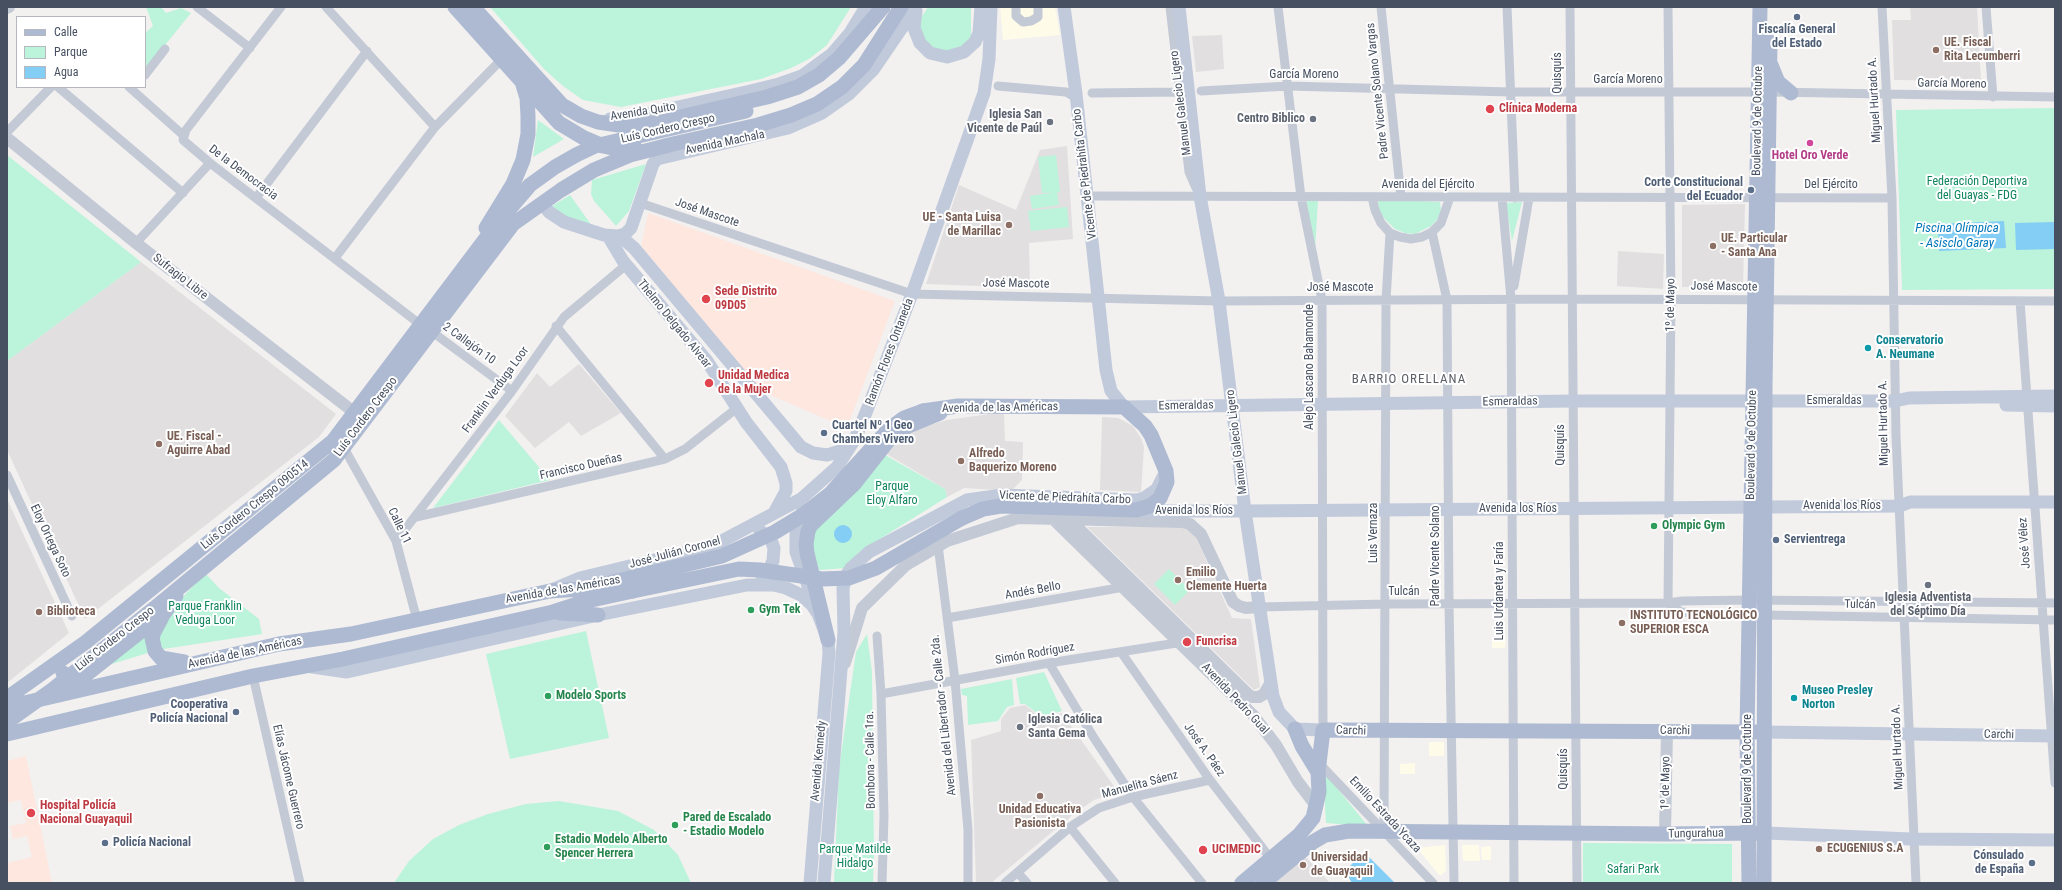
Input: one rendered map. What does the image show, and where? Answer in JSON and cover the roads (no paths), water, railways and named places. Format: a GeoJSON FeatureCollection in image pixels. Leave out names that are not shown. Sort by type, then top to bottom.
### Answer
{"type":"FeatureCollection","features":[{"type":"Feature","properties":{"kind":"main road","name":"Avenida Machala"},"geometry":{"type":"LineString","coordinates":[[455,7],[559,123],[590,141],[622,150],[673,144],[778,120],[817,104],[842,87],[864,65],[901,7]]}},
{"type":"Feature","properties":{"kind":"main road"},"geometry":{"type":"LineString","coordinates":[[473,7],[552,96],[562,105],[581,116]]}},
{"type":"Feature","properties":{"kind":"main road","name":"Avenida Quito"},"geometry":{"type":"LineString","coordinates":[[581,116],[612,119],[629,117],[746,92],[791,80],[812,70],[832,54],[850,33],[866,7]]}},
{"type":"Feature","properties":{"kind":"main road","name":"Avenida Quito"},"geometry":{"type":"LineString","coordinates":[[581,116],[598,122],[619,125],[654,122],[784,92],[808,82],[830,66],[850,47],[883,7]]}},
{"type":"Feature","properties":{"kind":"main road","name":"Luís Cordero Crespo"},"geometry":{"type":"LineString","coordinates":[[462,270],[499,221],[530,186],[554,167],[576,154],[610,142],[746,111],[797,97],[823,83],[853,56],[867,37],[883,7]]}},
{"type":"Feature","properties":{"kind":"main road","name":"Avenida Machala"},"geometry":{"type":"LineString","coordinates":[[614,236],[627,233],[631,228],[653,164],[657,158],[788,128],[806,122],[836,104],[873,70],[917,7]]}},
{"type":"Feature","properties":{"kind":"main road"},"geometry":{"type":"LineString","coordinates":[[917,7],[914,20],[916,37],[924,48],[938,56],[948,57],[956,56],[970,48],[975,42],[979,33],[982,7]]}},
{"type":"Feature","properties":{"kind":"main road","name":"Ramón Flores Ontaneda"},"geometry":{"type":"LineString","coordinates":[[774,514],[801,499],[813,490],[837,467],[855,439],[912,294],[984,93],[989,59],[991,7]]}},
{"type":"Feature","properties":{"kind":"main road"},"geometry":{"type":"LineString","coordinates":[[1064,7],[1076,96]]}},
{"type":"Feature","properties":{"kind":"main road","name":"Manuel Galecio Ligero"},"geometry":{"type":"LineString","coordinates":[[1179,7],[1200,196],[1218,301],[1245,511],[1271,682],[1277,709],[1295,729]]}},
{"type":"Feature","properties":{"kind":"main road","name":"Boulevard 9 de Octubre"},"geometry":{"type":"LineString","coordinates":[[1760,7],[1764,93],[1758,507],[1764,600],[1766,833],[1764,883]]}},
{"type":"Feature","properties":{"kind":"main road","name":"Boulevard 9 de Octubre"},"geometry":{"type":"LineString","coordinates":[[1764,93],[1769,61],[1771,7]]}},
{"type":"Feature","properties":{"kind":"main road"},"geometry":{"type":"LineString","coordinates":[[1769,61],[1776,79],[1791,93]]}},
{"type":"Feature","properties":{"kind":"main road"},"geometry":{"type":"LineString","coordinates":[[462,270],[512,184],[523,160],[528,134],[527,98],[520,79]]}},
{"type":"Feature","properties":{"kind":"main road","name":"Vicente de Piedrahíta Carbo"},"geometry":{"type":"LineString","coordinates":[[840,677],[844,632],[844,581],[851,568],[862,557],[957,504],[977,497],[1002,495],[1130,500],[1144,498],[1157,489],[1162,480],[1160,455],[1145,426],[1124,407],[1114,395],[1108,382],[1076,96]]}},
{"type":"Feature","properties":{"kind":"main road","name":"Luís Cordero Crespo"},"geometry":{"type":"LineString","coordinates":[[7,722],[164,607],[183,585],[334,460],[344,448],[426,328],[508,229],[542,203],[581,178],[617,160],[673,144]]}},
{"type":"Feature","properties":{"kind":"main road"},"geometry":{"type":"LineString","coordinates":[[512,184],[525,179],[535,179],[541,188],[542,203],[549,212],[560,220],[614,236]]}},
{"type":"Feature","properties":{"kind":"main road","name":"Thelmo Delgado Alvear"},"geometry":{"type":"LineString","coordinates":[[614,236],[626,265],[707,361],[737,408],[777,460],[784,474],[786,491],[774,514]]}},
{"type":"Feature","properties":{"kind":"main road","name":"Thelmo Delgado Alvear"},"geometry":{"type":"LineString","coordinates":[[614,236],[634,248],[801,447],[813,453],[827,455],[840,451],[855,439]]}},
{"type":"Feature","properties":{"kind":"main road","name":"Luís Cordero Crespo 090514"},"geometry":{"type":"LineString","coordinates":[[7,698],[70,654],[333,441],[426,328],[462,270]]}},
{"type":"Feature","properties":{"kind":"main road","name":"Esmeraldas"},"geometry":{"type":"LineString","coordinates":[[1124,407],[1573,401],[1896,401],[1909,398],[2027,400],[2055,396]]}},
{"type":"Feature","properties":{"kind":"main road","name":"Esmeraldas"},"geometry":{"type":"LineString","coordinates":[[2027,400],[2055,406]]}},
{"type":"Feature","properties":{"kind":"main road"},"geometry":{"type":"LineString","coordinates":[[828,640],[806,544],[811,525],[854,484],[891,437],[908,426],[958,406]]}},
{"type":"Feature","properties":{"kind":"main road","name":"Avenida de las Américas"},"geometry":{"type":"LineString","coordinates":[[412,651],[553,612],[722,556],[775,532],[803,515],[830,494],[889,429],[904,418],[923,411],[958,406],[1124,407]]}},
{"type":"Feature","properties":{"kind":"main road"},"geometry":{"type":"LineString","coordinates":[[1087,520],[1150,506],[1164,493],[1167,476],[1160,455]]}},
{"type":"Feature","properties":{"kind":"main road"},"geometry":{"type":"LineString","coordinates":[[813,490],[801,516],[796,534],[796,548],[800,568],[823,626]]}},
{"type":"Feature","properties":{"kind":"main road","name":"Avenida los Ríos"},"geometry":{"type":"LineString","coordinates":[[1130,510],[1245,511],[1324,509],[1386,510],[1900,506],[1910,502],[2034,505],[2055,508]]}},
{"type":"Feature","properties":{"kind":"main road","name":"Avenida los Ríos"},"geometry":{"type":"LineString","coordinates":[[2034,505],[2055,502]]}},
{"type":"Feature","properties":{"kind":"main road","name":"Avenida de las Américas"},"geometry":{"type":"LineString","coordinates":[[7,707],[279,644],[351,634],[550,591],[631,585],[739,569],[760,570],[822,579],[849,578],[876,568],[962,518],[993,506],[1130,510]]}},
{"type":"Feature","properties":{"kind":"main road"},"geometry":{"type":"LineString","coordinates":[[1020,506],[1048,518]]}},
{"type":"Feature","properties":{"kind":"main road","name":"Boulevard 9 de Octubre"},"geometry":{"type":"LineString","coordinates":[[1748,883],[1747,732],[1749,607],[1758,507]]}},
{"type":"Feature","properties":{"kind":"main road","name":"José Julián Coronel"},"geometry":{"type":"LineString","coordinates":[[550,591],[580,578],[708,546],[741,532],[774,514]]}},
{"type":"Feature","properties":{"kind":"main road"},"geometry":{"type":"LineString","coordinates":[[741,532],[756,530],[766,533],[773,542],[774,548],[773,561],[767,574],[747,585]]}},
{"type":"Feature","properties":{"kind":"main road"},"geometry":{"type":"LineString","coordinates":[[747,585],[773,584],[794,592],[812,605],[823,626]]}},
{"type":"Feature","properties":{"kind":"main road","name":"Avenida de las Américas"},"geometry":{"type":"LineString","coordinates":[[7,734],[253,676],[306,666],[412,651],[598,616],[747,585]]}},
{"type":"Feature","properties":{"kind":"main road"},"geometry":{"type":"LineString","coordinates":[[70,654],[64,661],[63,673],[72,679],[81,677],[164,607]]}},
{"type":"Feature","properties":{"kind":"main road"},"geometry":{"type":"LineString","coordinates":[[164,607],[152,638],[155,651],[161,658],[193,663]]}},
{"type":"Feature","properties":{"kind":"main road"},"geometry":{"type":"LineString","coordinates":[[553,612],[598,616]]}},
{"type":"Feature","properties":{"kind":"main road","name":"Avenida Kennedy"},"geometry":{"type":"LineString","coordinates":[[810,883],[829,653],[828,640],[823,626]]}},
{"type":"Feature","properties":{"kind":"main road","name":"Avenida Kennedy"},"geometry":{"type":"LineString","coordinates":[[824,883],[840,677]]}},
{"type":"Feature","properties":{"kind":"main road"},"geometry":{"type":"LineString","coordinates":[[1295,729],[1302,746],[1319,767]]}},
{"type":"Feature","properties":{"kind":"main road","name":"Carchi"},"geometry":{"type":"LineString","coordinates":[[1295,729],[1385,732],[1513,732],[1576,730],[1910,733],[2053,736]]}},
{"type":"Feature","properties":{"kind":"main road"},"geometry":{"type":"LineString","coordinates":[[1242,883],[1307,827],[1313,818],[1317,807],[1323,730]]}},
{"type":"Feature","properties":{"kind":"main road","name":"Tungurahua"},"geometry":{"type":"LineString","coordinates":[[1263,883],[1312,842],[1325,835],[1349,831],[1384,833],[1766,833],[1914,839],[2055,840]]}},
{"type":"Feature","properties":{"kind":"street"},"geometry":{"type":"LineString","coordinates":[[197,7],[250,48]]}},
{"type":"Feature","properties":{"kind":"street"},"geometry":{"type":"LineString","coordinates":[[183,135],[281,7]]}},
{"type":"Feature","properties":{"kind":"street"},"geometry":{"type":"LineString","coordinates":[[326,7],[435,127]]}},
{"type":"Feature","properties":{"kind":"street"},"geometry":{"type":"LineString","coordinates":[[1016,7],[1016,16],[1023,22],[1031,21],[1038,17],[1038,7]]}},
{"type":"Feature","properties":{"kind":"street","name":"Manuel Galecio Ligero"},"geometry":{"type":"LineString","coordinates":[[1170,7],[1189,172],[1200,196]]}},
{"type":"Feature","properties":{"kind":"street","name":"Alejo Lascano Bahamonde"},"geometry":{"type":"LineString","coordinates":[[1278,7],[1301,197],[1322,300],[1324,509],[1323,730]]}},
{"type":"Feature","properties":{"kind":"street","name":"Padre Vicente Solano Vargas"},"geometry":{"type":"LineString","coordinates":[[1381,7],[1401,197]]}},
{"type":"Feature","properties":{"kind":"street"},"geometry":{"type":"LineString","coordinates":[[1507,7],[1515,198]]}},
{"type":"Feature","properties":{"kind":"street","name":"Quisquís"},"geometry":{"type":"LineString","coordinates":[[1570,7],[1577,883]]}},
{"type":"Feature","properties":{"kind":"street","name":"1º de Mayo"},"geometry":{"type":"LineString","coordinates":[[1668,7],[1671,197],[1669,401],[1670,508],[1668,603]]}},
{"type":"Feature","properties":{"kind":"street","name":"Miguel Hurtado A."},"geometry":{"type":"LineString","coordinates":[[1882,7],[1892,198],[1896,401],[1903,601],[1905,617],[1916,883]]}},
{"type":"Feature","properties":{"kind":"street"},"geometry":{"type":"LineString","coordinates":[[1986,7],[1993,97]]}},
{"type":"Feature","properties":{"kind":"street"},"geometry":{"type":"LineString","coordinates":[[146,74],[165,49]]}},
{"type":"Feature","properties":{"kind":"street"},"geometry":{"type":"LineString","coordinates":[[256,198],[367,51]]}},
{"type":"Feature","properties":{"kind":"street"},"geometry":{"type":"LineString","coordinates":[[335,258],[435,127],[502,59]]}},
{"type":"Feature","properties":{"kind":"street"},"geometry":{"type":"LineString","coordinates":[[998,86],[1062,92],[1076,96]]}},
{"type":"Feature","properties":{"kind":"street","name":"García Moreno"},"geometry":{"type":"LineString","coordinates":[[1200,91],[1288,86],[1511,92],[1791,93],[2055,97]]}},
{"type":"Feature","properties":{"kind":"street"},"geometry":{"type":"LineString","coordinates":[[7,132],[49,88]]}},
{"type":"Feature","properties":{"kind":"street"},"geometry":{"type":"LineString","coordinates":[[59,88],[182,193]]}},
{"type":"Feature","properties":{"kind":"street","name":"De la Democracia"},"geometry":{"type":"LineString","coordinates":[[132,88],[183,135],[183,140],[186,144],[426,328]]}},
{"type":"Feature","properties":{"kind":"street"},"geometry":{"type":"LineString","coordinates":[[1092,93],[1179,92]]}},
{"type":"Feature","properties":{"kind":"street","name":"Sufragio Libre"},"geometry":{"type":"LineString","coordinates":[[7,138],[136,243],[355,413]]}},
{"type":"Feature","properties":{"kind":"street"},"geometry":{"type":"LineString","coordinates":[[136,243],[210,163]]}},
{"type":"Feature","properties":{"kind":"street","name":"Avenida del Ejército"},"geometry":{"type":"LineString","coordinates":[[1088,196],[1502,198],[1763,197]]}},
{"type":"Feature","properties":{"kind":"street"},"geometry":{"type":"LineString","coordinates":[[1372,197],[1375,210],[1381,223],[1390,233],[1400,238],[1411,239],[1422,237],[1432,232],[1441,223],[1450,197]]}},
{"type":"Feature","properties":{"kind":"street","name":"Del Ejército"},"geometry":{"type":"LineString","coordinates":[[1763,197],[1892,198]]}},
{"type":"Feature","properties":{"kind":"street","name":"Luis Urdaneta y Faría"},"geometry":{"type":"LineString","coordinates":[[1502,198],[1511,299],[1514,883]]}},
{"type":"Feature","properties":{"kind":"street","name":"Luis Urdaneta y Faría"},"geometry":{"type":"LineString","coordinates":[[1511,299],[1529,198]]}},
{"type":"Feature","properties":{"kind":"street","name":"José Mascote"},"geometry":{"type":"LineString","coordinates":[[640,202],[912,294],[1099,297],[1218,301],[1511,299],[2055,301]]}},
{"type":"Feature","properties":{"kind":"street","name":"Padre Vicente Solano"},"geometry":{"type":"LineString","coordinates":[[1432,232],[1447,300],[1450,731],[1454,881]]}},
{"type":"Feature","properties":{"kind":"street","name":"Luis Vernaza"},"geometry":{"type":"LineString","coordinates":[[1384,833],[1386,300],[1390,233]]}},
{"type":"Feature","properties":{"kind":"street","name":"Franklin Verduga Loor"},"geometry":{"type":"LineString","coordinates":[[396,541],[512,391],[556,326],[564,317],[626,265]]}},
{"type":"Feature","properties":{"kind":"street","name":"José Vélez"},"geometry":{"type":"LineString","coordinates":[[2020,301],[2041,603],[2053,736],[2055,783]]}},
{"type":"Feature","properties":{"kind":"street"},"geometry":{"type":"LineString","coordinates":[[556,326],[665,459]]}},
{"type":"Feature","properties":{"kind":"street","name":"2 Callejón 10"},"geometry":{"type":"LineString","coordinates":[[426,328],[512,391]]}},
{"type":"Feature","properties":{"kind":"street","name":"Francisco Dueñas"},"geometry":{"type":"LineString","coordinates":[[416,517],[665,459],[685,450],[737,408]]}},
{"type":"Feature","properties":{"kind":"street","name":"Calle 11"},"geometry":{"type":"LineString","coordinates":[[344,448],[396,541],[417,620]]}},
{"type":"Feature","properties":{"kind":"street","name":"Eloy Ortega Soto"},"geometry":{"type":"LineString","coordinates":[[7,475],[72,616]]}},
{"type":"Feature","properties":{"kind":"street"},"geometry":{"type":"LineString","coordinates":[[840,677],[862,608],[906,565],[938,545],[978,529],[1010,520],[1025,518],[1048,518],[1183,522],[1190,524],[1201,534],[1228,596],[1233,602],[1238,606],[1246,608],[1260,607]]}},
{"type":"Feature","properties":{"kind":"street","name":"Avenida Pedro Gual"},"geometry":{"type":"LineString","coordinates":[[1048,518],[1124,587],[1264,728],[1298,782],[1317,807]]}},
{"type":"Feature","properties":{"kind":"street","name":"Avenida Pedro Gual"},"geometry":{"type":"LineString","coordinates":[[1068,519],[1250,696],[1257,698],[1262,696],[1271,682]]}},
{"type":"Feature","properties":{"kind":"street","name":"Avenida del Libertador - Calle 2da."},"geometry":{"type":"LineString","coordinates":[[938,545],[954,680],[968,830],[968,883]]}},
{"type":"Feature","properties":{"kind":"street","name":"Andés Bello"},"geometry":{"type":"LineString","coordinates":[[946,618],[1124,587]]}},
{"type":"Feature","properties":{"kind":"street","name":"Tulcán"},"geometry":{"type":"LineString","coordinates":[[1668,603],[1681,612],[1749,607],[1764,600],[2055,603]]}},
{"type":"Feature","properties":{"kind":"street","name":"Tulcán"},"geometry":{"type":"LineString","coordinates":[[1260,607],[1386,604],[1668,603],[1682,601],[1749,607],[1764,615],[2055,620]]}},
{"type":"Feature","properties":{"kind":"street","name":"Bombona - Calle 1ra."},"geometry":{"type":"LineString","coordinates":[[877,636],[881,694],[884,816],[882,883]]}},
{"type":"Feature","properties":{"kind":"street","name":"Simón Rodríguez"},"geometry":{"type":"LineString","coordinates":[[881,694],[1049,663],[1193,640]]}},
{"type":"Feature","properties":{"kind":"street","name":"José A. Páez"},"geometry":{"type":"LineString","coordinates":[[1121,652],[1210,780],[1271,859]]}},
{"type":"Feature","properties":{"kind":"street"},"geometry":{"type":"LineString","coordinates":[[1049,663],[1094,738],[1133,797],[1202,883]]}},
{"type":"Feature","properties":{"kind":"street","name":"Elías Jácome Guerrero"},"geometry":{"type":"LineString","coordinates":[[253,676],[300,883]]}},
{"type":"Feature","properties":{"kind":"street","name":"1º de Mayo"},"geometry":{"type":"LineString","coordinates":[[1665,834],[1667,731]]}},
{"type":"Feature","properties":{"kind":"street","name":"Emilio Estrada Ycaza"},"geometry":{"type":"LineString","coordinates":[[1319,767],[1433,883]]}},
{"type":"Feature","properties":{"kind":"street","name":"Manuelita Sáenz"},"geometry":{"type":"LineString","coordinates":[[1005,883],[1070,827],[1099,808],[1133,797],[1210,780]]}},
{"type":"Feature","properties":{"kind":"street"},"geometry":{"type":"LineString","coordinates":[[1070,827],[1116,883]]}},
{"type":"Feature","properties":{"kind":"street"},"geometry":{"type":"LineString","coordinates":[[1018,872],[1027,883]]}},
{"type":"Feature","properties":{"kind":"water","name":"Piscina Olímpica - Asisclo Garay"},"geometry":{"type":"Polygon","coordinates":[[[2004,221],[2006,248],[1939,251],[1938,224],[2004,221]]]}},
{"type":"Feature","properties":{"kind":"water"},"geometry":{"type":"Polygon","coordinates":[[[2055,222],[2055,249],[2016,250],[2015,223],[2055,222]]]}},
{"type":"Feature","properties":{"kind":"water"},"geometry":{"type":"Polygon","coordinates":[[[843,525],[849,528],[852,534],[849,540],[843,543],[837,540],[834,534],[837,528],[843,525]]]}},
{"type":"Feature","properties":{"kind":"water"},"geometry":{"type":"Polygon","coordinates":[[[1368,856],[1395,883],[1352,883],[1345,871],[1357,859],[1368,856]]]}},
{"type":"Feature","properties":{"kind":"place","name":"Fiscalía General del Estado"},"geometry":{"type":"Point","coordinates":[1797,17]}},
{"type":"Feature","properties":{"kind":"place","name":"UE. Fiscal Rita Lecumberri"},"geometry":{"type":"Point","coordinates":[1936,50]}},
{"type":"Feature","properties":{"kind":"place","name":"Clínica Moderna"},"geometry":{"type":"Point","coordinates":[1490,109]}},
{"type":"Feature","properties":{"kind":"place","name":"Centro Biblico"},"geometry":{"type":"Point","coordinates":[1313,119]}},
{"type":"Feature","properties":{"kind":"place","name":"Iglesia San Vicente de Paúl"},"geometry":{"type":"Point","coordinates":[1050,122]}},
{"type":"Feature","properties":{"kind":"place","name":"Hotel Oro Verde"},"geometry":{"type":"Point","coordinates":[1810,143]}},
{"type":"Feature","properties":{"kind":"place","name":"Corte Constitucional del Ecuador"},"geometry":{"type":"Point","coordinates":[1751,190]}},
{"type":"Feature","properties":{"kind":"place","name":"UE - Santa Luisa de Marillac"},"geometry":{"type":"Point","coordinates":[1009,225]}},
{"type":"Feature","properties":{"kind":"place","name":"UE. Particular - Santa Ana"},"geometry":{"type":"Point","coordinates":[1713,246]}},
{"type":"Feature","properties":{"kind":"place","name":"Sede Distrito 09D05"},"geometry":{"type":"Point","coordinates":[706,299]}},
{"type":"Feature","properties":{"kind":"place","name":"Conservatorio A. Neumane"},"geometry":{"type":"Point","coordinates":[1868,348]}},
{"type":"Feature","properties":{"kind":"place","name":"Unidad Medica de la Mujer"},"geometry":{"type":"Point","coordinates":[709,383]}},
{"type":"Feature","properties":{"kind":"place","name":"Cuartel Nº 1 Geo Chambers Vivero"},"geometry":{"type":"Point","coordinates":[824,433]}},
{"type":"Feature","properties":{"kind":"place","name":"UE. Fiscal - Aguirre Abad"},"geometry":{"type":"Point","coordinates":[159,444]}},
{"type":"Feature","properties":{"kind":"place","name":"Alfredo Baquerizo Moreno"},"geometry":{"type":"Point","coordinates":[961,461]}},
{"type":"Feature","properties":{"kind":"place","name":"Olympic Gym"},"geometry":{"type":"Point","coordinates":[1654,526]}},
{"type":"Feature","properties":{"kind":"place","name":"Servientrega"},"geometry":{"type":"Point","coordinates":[1776,540]}},
{"type":"Feature","properties":{"kind":"place","name":"Emilio Clemente Huerta"},"geometry":{"type":"Point","coordinates":[1178,580]}},
{"type":"Feature","properties":{"kind":"place","name":"Iglesia Adventista del Séptimo Día"},"geometry":{"type":"Point","coordinates":[1928,585]}},
{"type":"Feature","properties":{"kind":"place","name":"Gym Tek"},"geometry":{"type":"Point","coordinates":[751,610]}},
{"type":"Feature","properties":{"kind":"place","name":"Biblioteca"},"geometry":{"type":"Point","coordinates":[39,612]}},
{"type":"Feature","properties":{"kind":"place","name":"INSTITUTO TECNOLÓGICO SUPERIOR ESCA"},"geometry":{"type":"Point","coordinates":[1622,623]}},
{"type":"Feature","properties":{"kind":"place","name":"Funcrisa"},"geometry":{"type":"Point","coordinates":[1187,642]}},
{"type":"Feature","properties":{"kind":"place","name":"Modelo Sports"},"geometry":{"type":"Point","coordinates":[548,696]}},
{"type":"Feature","properties":{"kind":"place","name":"Museo Presley Norton"},"geometry":{"type":"Point","coordinates":[1794,698]}},
{"type":"Feature","properties":{"kind":"place","name":"Cooperativa Policía Nacional"},"geometry":{"type":"Point","coordinates":[236,712]}},
{"type":"Feature","properties":{"kind":"place","name":"Iglesia Católica Santa Gema"},"geometry":{"type":"Point","coordinates":[1020,727]}},
{"type":"Feature","properties":{"kind":"place","name":"Unidad Educativa Pasionista"},"geometry":{"type":"Point","coordinates":[1040,796]}},
{"type":"Feature","properties":{"kind":"place","name":"Hospital Policía Nacional Guayaquil"},"geometry":{"type":"Point","coordinates":[31,813]}},
{"type":"Feature","properties":{"kind":"place","name":"Pared de Escalado - Estadio Modelo"},"geometry":{"type":"Point","coordinates":[675,825]}},
{"type":"Feature","properties":{"kind":"place","name":"Policía Nacional"},"geometry":{"type":"Point","coordinates":[105,843]}},
{"type":"Feature","properties":{"kind":"place","name":"Estadio Modelo Alberto Spencer Herrera"},"geometry":{"type":"Point","coordinates":[547,847]}},
{"type":"Feature","properties":{"kind":"place","name":"ECUGENIUS S.A"},"geometry":{"type":"Point","coordinates":[1819,849]}},
{"type":"Feature","properties":{"kind":"place","name":"UCIMEDIC"},"geometry":{"type":"Point","coordinates":[1203,850]}},
{"type":"Feature","properties":{"kind":"place","name":"Cónsulado de España"},"geometry":{"type":"Point","coordinates":[2032,863]}},
{"type":"Feature","properties":{"kind":"place","name":"Universidad de Guayaquil"},"geometry":{"type":"Point","coordinates":[1303,865]}},
{"type":"Feature","properties":{"kind":"district","name":"BARRIO ORELLANA"},"geometry":{"type":"Point","coordinates":[1409,380]}},
{"type":"Feature","properties":{"kind":"park label","name":"Federación Deportiva del Guayas - FDG"},"geometry":{"type":"Point","coordinates":[1977,189]}},
{"type":"Feature","properties":{"kind":"park label","name":"Parque Eloy Alfaro"},"geometry":{"type":"Point","coordinates":[892,494]}},
{"type":"Feature","properties":{"kind":"park label","name":"Parque Franklin Veduga Loor"},"geometry":{"type":"Point","coordinates":[205,614]}},
{"type":"Feature","properties":{"kind":"park label","name":"Parque Matilde Hidalgo"},"geometry":{"type":"Point","coordinates":[855,857]}},
{"type":"Feature","properties":{"kind":"park label","name":"Safari Park"},"geometry":{"type":"Point","coordinates":[1633,870]}}]}
